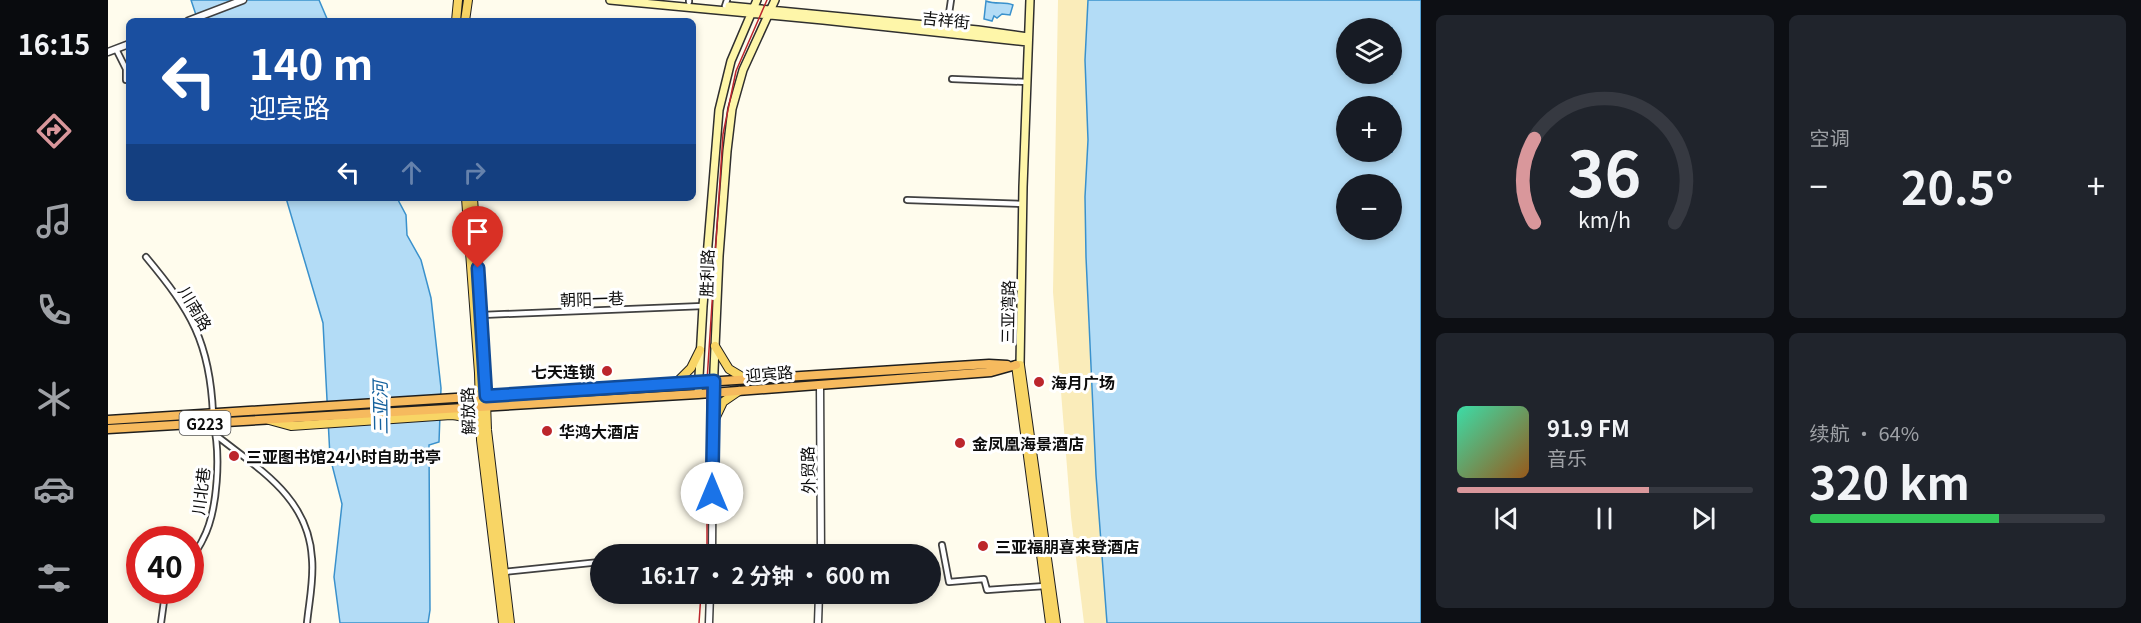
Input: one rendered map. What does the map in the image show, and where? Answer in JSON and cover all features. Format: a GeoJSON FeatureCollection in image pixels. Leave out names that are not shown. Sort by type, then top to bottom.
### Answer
{"type":"FeatureCollection","features":[{"type":"Feature","properties":{"kind":"highway","name":"迎宾路"},"geometry":{"type":"LineString","coordinates":[[301,417],[452,398],[744,378],[988,364],[1018,365]]}},
{"type":"Feature","properties":{"kind":"highway","name":"迎宾路"},"geometry":{"type":"LineString","coordinates":[[451,411],[991,372],[1018,365]]}},
{"type":"Feature","properties":{"kind":"highway","name":"G223"},"geometry":{"type":"LineString","coordinates":[[108,429],[213,418],[266,419],[451,411]]}},
{"type":"Feature","properties":{"kind":"highway","name":"G223"},"geometry":{"type":"LineString","coordinates":[[108,420],[301,417]]}},
{"type":"Feature","properties":{"kind":"main road"},"geometry":{"type":"LineString","coordinates":[[456,18],[458,0]]}},
{"type":"Feature","properties":{"kind":"main road"},"geometry":{"type":"LineString","coordinates":[[465,18],[468,0]]}},
{"type":"Feature","properties":{"kind":"main road","name":"吉祥街"},"geometry":{"type":"LineString","coordinates":[[610,0],[752,10],[1028,40]]}},
{"type":"Feature","properties":{"kind":"main road","name":"吉祥街"},"geometry":{"type":"LineString","coordinates":[[667,0],[726,3],[752,10]]}},
{"type":"Feature","properties":{"kind":"main road","name":"胜利路"},"geometry":{"type":"LineString","coordinates":[[698,394],[719,110],[731,61],[757,0]]}},
{"type":"Feature","properties":{"kind":"main road","name":"胜利路"},"geometry":{"type":"LineString","coordinates":[[713,393],[719,256],[732,109],[743,70],[775,0]]}},
{"type":"Feature","properties":{"kind":"main road","name":"三亚湾路"},"geometry":{"type":"LineString","coordinates":[[1030,0],[1018,365],[1050,623]]}},
{"type":"Feature","properties":{"kind":"main road","name":"吉祥街"},"geometry":{"type":"LineString","coordinates":[[769,12],[947,27],[1028,40]]}},
{"type":"Feature","properties":{"kind":"main road","name":"解放路"},"geometry":{"type":"LineString","coordinates":[[466,201],[483,396]]}},
{"type":"Feature","properties":{"kind":"main road","name":"解放路"},"geometry":{"type":"LineString","coordinates":[[473,201],[482,315],[481,433],[503,623]]}},
{"type":"Feature","properties":{"kind":"main road"},"geometry":{"type":"LineString","coordinates":[[716,346],[729,369],[744,378]]}},
{"type":"Feature","properties":{"kind":"main road"},"geometry":{"type":"LineString","coordinates":[[675,384],[688,372],[700,350]]}},
{"type":"Feature","properties":{"kind":"main road","name":"三亚湾路"},"geometry":{"type":"LineString","coordinates":[[1018,365],[1056,623]]}},
{"type":"Feature","properties":{"kind":"main road"},"geometry":{"type":"LineString","coordinates":[[713,423],[723,402],[741,390]]}},
{"type":"Feature","properties":{"kind":"main road","name":"解放路"},"geometry":{"type":"LineString","coordinates":[[483,407],[510,623]]}},
{"type":"Feature","properties":{"kind":"main road"},"geometry":{"type":"LineString","coordinates":[[451,411],[471,420],[481,433]]}},
{"type":"Feature","properties":{"kind":"street"},"geometry":{"type":"LineString","coordinates":[[196,18],[243,0]]}},
{"type":"Feature","properties":{"kind":"street"},"geometry":{"type":"LineString","coordinates":[[947,27],[951,0]]}},
{"type":"Feature","properties":{"kind":"street"},"geometry":{"type":"LineString","coordinates":[[108,52],[126,45]]}},
{"type":"Feature","properties":{"kind":"street"},"geometry":{"type":"LineString","coordinates":[[116,49],[126,69],[126,80]]}},
{"type":"Feature","properties":{"kind":"street"},"geometry":{"type":"LineString","coordinates":[[952,80],[1027,82]]}},
{"type":"Feature","properties":{"kind":"street"},"geometry":{"type":"LineString","coordinates":[[907,200],[1023,204]]}},
{"type":"Feature","properties":{"kind":"street","name":"川南路"},"geometry":{"type":"LineString","coordinates":[[146,257],[189,315],[200,336],[212,390],[213,418]]}},
{"type":"Feature","properties":{"kind":"street","name":"朝阳一巷"},"geometry":{"type":"LineString","coordinates":[[482,315],[703,306]]}},
{"type":"Feature","properties":{"kind":"street","name":"外贸路"},"geometry":{"type":"LineString","coordinates":[[820,384],[821,544]]}},
{"type":"Feature","properties":{"kind":"street","name":"胜利路"},"geometry":{"type":"LineString","coordinates":[[712,544],[713,393]]}},
{"type":"Feature","properties":{"kind":"street","name":"川北巷"},"geometry":{"type":"LineString","coordinates":[[204,538],[216,486],[217,436],[213,418]]}},
{"type":"Feature","properties":{"kind":"street"},"geometry":{"type":"LineString","coordinates":[[217,436],[277,484],[290,498],[303,518],[310,539],[313,560],[307,623]]}},
{"type":"Feature","properties":{"kind":"street"},"geometry":{"type":"LineString","coordinates":[[942,545],[950,582],[984,579],[987,590],[1045,586]]}},
{"type":"Feature","properties":{"kind":"street"},"geometry":{"type":"LineString","coordinates":[[503,572],[590,563]]}},
{"type":"Feature","properties":{"kind":"street"},"geometry":{"type":"LineString","coordinates":[[161,623],[164,604]]}},
{"type":"Feature","properties":{"kind":"street"},"geometry":{"type":"LineString","coordinates":[[709,623],[710,604]]}},
{"type":"Feature","properties":{"kind":"street"},"geometry":{"type":"LineString","coordinates":[[818,623],[819,604]]}},
{"type":"Feature","properties":{"kind":"sand"},"geometry":{"type":"Polygon","coordinates":[[[1058,0],[1088,0],[1085,60],[1088,140],[1085,197],[1088,314],[1096,475],[1107,623],[1084,623],[1071,517],[1053,292],[1058,0]]]}},
{"type":"Feature","properties":{"kind":"water"},"geometry":{"type":"Polygon","coordinates":[[[191,0],[319,0],[327,18],[197,18],[191,0]]]}},
{"type":"Feature","properties":{"kind":"water"},"geometry":{"type":"Polygon","coordinates":[[[1088,0],[1421,0],[1421,623],[1107,623],[1096,475],[1086,257],[1085,197],[1088,140],[1085,60],[1088,0]]]}},
{"type":"Feature","properties":{"kind":"water"},"geometry":{"type":"Polygon","coordinates":[[[986,1],[1013,5],[1010,15],[1002,14],[997,18],[994,16],[992,21],[984,19],[986,1]]]}},
{"type":"Feature","properties":{"kind":"water","name":"三亚河"},"geometry":{"type":"Polygon","coordinates":[[[287,201],[399,201],[406,215],[407,235],[421,260],[431,298],[441,388],[439,442],[429,445],[430,610],[428,623],[340,623],[334,577],[342,504],[330,457],[323,323],[287,201]]]}},
{"type":"Feature","properties":{"kind":"tram line"},"geometry":{"type":"LineString","coordinates":[[707,544],[707,381],[723,134],[736,71],[767,0]]}},
{"type":"Feature","properties":{"kind":"tram line"},"geometry":{"type":"LineString","coordinates":[[699,623],[700,604]]}},
{"type":"Feature","properties":{"kind":"place","name":"七天连锁"},"geometry":{"type":"Point","coordinates":[607,371]}},
{"type":"Feature","properties":{"kind":"place","name":"海月广场"},"geometry":{"type":"Point","coordinates":[1039,382]}},
{"type":"Feature","properties":{"kind":"place","name":"华鸿大酒店"},"geometry":{"type":"Point","coordinates":[547,431]}},
{"type":"Feature","properties":{"kind":"place","name":"金凤凰海景酒店"},"geometry":{"type":"Point","coordinates":[960,443]}},
{"type":"Feature","properties":{"kind":"place","name":"三亚图书馆24小时自助书亭"},"geometry":{"type":"Point","coordinates":[234,456]}},
{"type":"Feature","properties":{"kind":"place","name":"三亚福朋喜来登酒店"},"geometry":{"type":"Point","coordinates":[983,546]}},
{"type":"Feature","properties":{"kind":"route"},"geometry":{"type":"LineString","coordinates":[[478,268],[486,396],[714,381],[712,493]]}}]}
